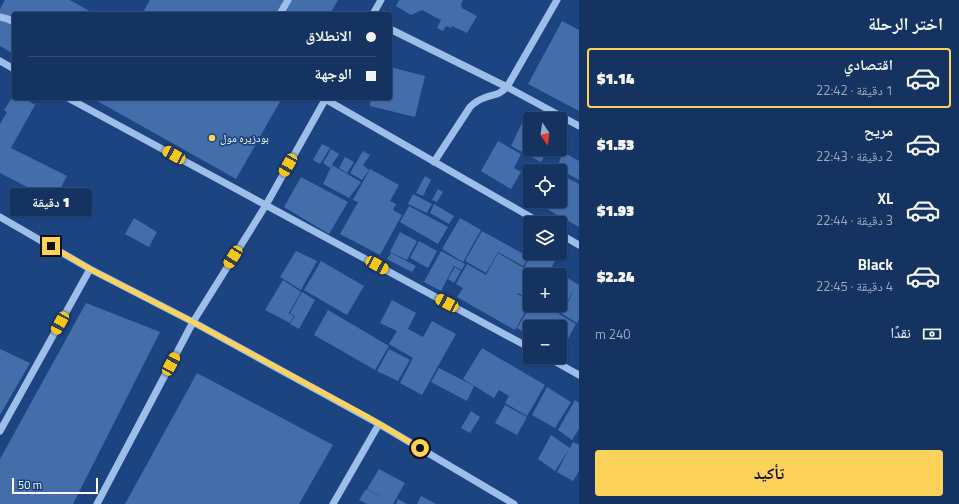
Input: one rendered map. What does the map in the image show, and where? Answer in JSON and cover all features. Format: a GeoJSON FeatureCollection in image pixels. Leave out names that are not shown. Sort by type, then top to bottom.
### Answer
{"type":"FeatureCollection","features":[{"type":"Feature","properties":{"kind":"lane"},"geometry":{"type":"LineString","coordinates":[[281,12],[288,0]]}},
{"type":"Feature","properties":{"kind":"lane"},"geometry":{"type":"LineString","coordinates":[[374,12],[381,0]]}},
{"type":"Feature","properties":{"kind":"lane"},"geometry":{"type":"LineString","coordinates":[[434,162],[470,107],[483,98],[498,94],[507,87],[557,0]]}},
{"type":"Feature","properties":{"kind":"lane"},"geometry":{"type":"LineString","coordinates":[[0,17],[12,21]]}},
{"type":"Feature","properties":{"kind":"lane"},"geometry":{"type":"LineString","coordinates":[[392,30],[507,87],[579,126]]}},
{"type":"Feature","properties":{"kind":"lane"},"geometry":{"type":"LineString","coordinates":[[0,61],[12,68]]}},
{"type":"Feature","properties":{"kind":"lane"},"geometry":{"type":"LineString","coordinates":[[72,100],[523,344]]}},
{"type":"Feature","properties":{"kind":"lane"},"geometry":{"type":"LineString","coordinates":[[97,504],[193,322],[266,205],[325,100]]}},
{"type":"Feature","properties":{"kind":"lane"},"geometry":{"type":"LineString","coordinates":[[328,100],[529,216]]}},
{"type":"Feature","properties":{"kind":"lane"},"geometry":{"type":"LineString","coordinates":[[0,217],[90,269],[193,322],[379,424],[514,504]]}},
{"type":"Feature","properties":{"kind":"lane"},"geometry":{"type":"LineString","coordinates":[[567,238],[579,245]]}},
{"type":"Feature","properties":{"kind":"lane"},"geometry":{"type":"LineString","coordinates":[[0,431],[90,269]]}},
{"type":"Feature","properties":{"kind":"lane"},"geometry":{"type":"LineString","coordinates":[[560,364],[579,374]]}},
{"type":"Feature","properties":{"kind":"lane"},"geometry":{"type":"LineString","coordinates":[[333,504],[379,424]]}},
{"type":"Feature","properties":{"kind":"building"},"geometry":{"type":"Polygon","coordinates":[[[5,0],[70,0],[91,12],[12,12],[12,53],[0,46],[0,9],[5,0]]]}},
{"type":"Feature","properties":{"kind":"building"},"geometry":{"type":"Polygon","coordinates":[[[150,0],[338,0],[331,12],[143,12],[150,0]]]}},
{"type":"Feature","properties":{"kind":"building"},"geometry":{"type":"Polygon","coordinates":[[[399,0],[463,0],[461,4],[462,8],[477,16],[467,33],[452,26],[451,28],[446,26],[443,31],[437,28],[441,20],[422,10],[411,15],[396,6],[399,0]]]}},
{"type":"Feature","properties":{"kind":"building"},"geometry":{"type":"Polygon","coordinates":[[[562,21],[579,30],[579,111],[528,84],[562,21]]]}},
{"type":"Feature","properties":{"kind":"building"},"geometry":{"type":"Polygon","coordinates":[[[392,68],[425,76],[415,117],[370,106],[371,100],[392,100],[392,68]]]}},
{"type":"Feature","properties":{"kind":"building"},"geometry":{"type":"Polygon","coordinates":[[[12,98],[12,100],[27,100],[35,105],[11,148],[67,176],[54,201],[0,173],[0,124],[7,112],[4,110],[12,98]]]}},
{"type":"Feature","properties":{"kind":"building","name":"بودزيره مول"},"geometry":{"type":"Polygon","coordinates":[[[96,100],[281,100],[236,179],[96,100]]]}},
{"type":"Feature","properties":{"kind":"building"},"geometry":{"type":"Polygon","coordinates":[[[522,123],[523,124],[523,152],[511,146],[522,123]]]}},
{"type":"Feature","properties":{"kind":"building"},"geometry":{"type":"Polygon","coordinates":[[[498,141],[521,154],[514,168],[521,172],[511,189],[481,171],[498,141]]]}},
{"type":"Feature","properties":{"kind":"building"},"geometry":{"type":"Polygon","coordinates":[[[322,144],[330,148],[320,164],[313,160],[322,144]]]}},
{"type":"Feature","properties":{"kind":"building"},"geometry":{"type":"Polygon","coordinates":[[[331,149],[339,154],[330,168],[323,163],[331,149]]]}},
{"type":"Feature","properties":{"kind":"building"},"geometry":{"type":"Polygon","coordinates":[[[363,151],[370,155],[363,165],[369,170],[362,180],[350,173],[363,151]]]}},
{"type":"Feature","properties":{"kind":"building"},"geometry":{"type":"Polygon","coordinates":[[[567,154],[579,161],[579,180],[567,173],[567,164],[558,164],[562,156],[567,156],[567,154]]]}},
{"type":"Feature","properties":{"kind":"building"},"geometry":{"type":"Polygon","coordinates":[[[530,156],[544,156],[541,162],[530,156]]]}},
{"type":"Feature","properties":{"kind":"building"},"geometry":{"type":"Polygon","coordinates":[[[345,157],[354,162],[347,173],[339,168],[345,157]]]}},
{"type":"Feature","properties":{"kind":"building"},"geometry":{"type":"Polygon","coordinates":[[[332,165],[361,182],[349,198],[323,184],[332,165]]]}},
{"type":"Feature","properties":{"kind":"building"},"geometry":{"type":"Polygon","coordinates":[[[370,169],[399,185],[390,201],[396,204],[393,210],[402,215],[380,255],[340,234],[358,202],[353,200],[370,169]]]}},
{"type":"Feature","properties":{"kind":"building"},"geometry":{"type":"Polygon","coordinates":[[[425,176],[431,180],[423,196],[416,193],[425,176]]]}},
{"type":"Feature","properties":{"kind":"building"},"geometry":{"type":"Polygon","coordinates":[[[301,177],[348,202],[329,234],[284,207],[301,177]]]}},
{"type":"Feature","properties":{"kind":"building"},"geometry":{"type":"Polygon","coordinates":[[[567,178],[579,184],[579,227],[567,220],[567,216],[560,216],[545,208],[567,208],[567,178]]]}},
{"type":"Feature","properties":{"kind":"building"},"geometry":{"type":"Polygon","coordinates":[[[438,189],[443,192],[437,202],[432,200],[438,189]]]}},
{"type":"Feature","properties":{"kind":"building"},"geometry":{"type":"Polygon","coordinates":[[[413,194],[432,204],[427,213],[408,204],[413,194]]]}},
{"type":"Feature","properties":{"kind":"building"},"geometry":{"type":"Polygon","coordinates":[[[434,204],[454,216],[449,224],[430,213],[434,204]]]}},
{"type":"Feature","properties":{"kind":"building"},"geometry":{"type":"Polygon","coordinates":[[[409,206],[448,227],[438,244],[400,222],[409,206]]]}},
{"type":"Feature","properties":{"kind":"building"},"geometry":{"type":"Polygon","coordinates":[[[134,218],[157,232],[149,247],[125,234],[134,218]]]}},
{"type":"Feature","properties":{"kind":"building"},"geometry":{"type":"Polygon","coordinates":[[[460,218],[481,230],[463,262],[442,249],[460,218]]]}},
{"type":"Feature","properties":{"kind":"building"},"geometry":{"type":"Polygon","coordinates":[[[482,231],[523,254],[523,260],[527,260],[523,266],[498,252],[486,273],[465,261],[482,231]]]}},
{"type":"Feature","properties":{"kind":"building"},"geometry":{"type":"Polygon","coordinates":[[[400,232],[417,241],[407,260],[390,252],[400,232]]]}},
{"type":"Feature","properties":{"kind":"building"},"geometry":{"type":"Polygon","coordinates":[[[419,241],[437,251],[428,268],[410,258],[419,241]]]}},
{"type":"Feature","properties":{"kind":"building"},"geometry":{"type":"Polygon","coordinates":[[[296,251],[317,261],[301,290],[280,277],[296,251]]]}},
{"type":"Feature","properties":{"kind":"building"},"geometry":{"type":"Polygon","coordinates":[[[441,251],[465,264],[462,270],[454,266],[441,291],[424,282],[441,251]]]}},
{"type":"Feature","properties":{"kind":"building"},"geometry":{"type":"Polygon","coordinates":[[[391,253],[416,266],[412,272],[387,259],[391,253]]]}},
{"type":"Feature","properties":{"kind":"building"},"geometry":{"type":"Polygon","coordinates":[[[498,253],[524,268],[523,296],[518,293],[517,294],[523,297],[523,312],[525,312],[515,330],[457,297],[463,288],[456,284],[467,264],[486,275],[498,253]]]}},
{"type":"Feature","properties":{"kind":"building"},"geometry":{"type":"Polygon","coordinates":[[[528,260],[556,260],[551,268],[524,268],[528,260]]]}},
{"type":"Feature","properties":{"kind":"building"},"geometry":{"type":"Polygon","coordinates":[[[321,261],[364,286],[347,315],[304,290],[321,261]]]}},
{"type":"Feature","properties":{"kind":"building"},"geometry":{"type":"Polygon","coordinates":[[[455,267],[461,271],[454,283],[448,279],[455,267]]]}},
{"type":"Feature","properties":{"kind":"building"},"geometry":{"type":"Polygon","coordinates":[[[567,278],[579,285],[579,319],[577,323],[562,314],[563,312],[567,312],[567,304],[575,288],[567,302],[567,278]]]}},
{"type":"Feature","properties":{"kind":"building"},"geometry":{"type":"Polygon","coordinates":[[[283,280],[301,292],[288,313],[294,316],[290,323],[265,310],[283,280]]]}},
{"type":"Feature","properties":{"kind":"building"},"geometry":{"type":"Polygon","coordinates":[[[302,292],[315,300],[299,329],[290,324],[295,316],[290,313],[302,292]]]}},
{"type":"Feature","properties":{"kind":"building"},"geometry":{"type":"Polygon","coordinates":[[[392,300],[416,313],[408,329],[423,337],[432,321],[456,334],[422,395],[400,383],[413,358],[389,344],[397,331],[380,323],[392,300]]]}},
{"type":"Feature","properties":{"kind":"building"},"geometry":{"type":"Polygon","coordinates":[[[86,303],[160,332],[73,504],[0,504],[0,459],[86,303]]]}},
{"type":"Feature","properties":{"kind":"building"},"geometry":{"type":"Polygon","coordinates":[[[328,310],[389,346],[375,370],[314,335],[328,310]]]}},
{"type":"Feature","properties":{"kind":"building"},"geometry":{"type":"Polygon","coordinates":[[[527,312],[555,312],[576,324],[567,340],[567,320],[523,320],[523,332],[517,328],[527,312]]]}},
{"type":"Feature","properties":{"kind":"building"},"geometry":{"type":"Polygon","coordinates":[[[482,348],[545,385],[527,416],[505,403],[509,396],[499,390],[494,398],[463,379],[482,348]]]}},
{"type":"Feature","properties":{"kind":"building"},"geometry":{"type":"Polygon","coordinates":[[[0,349],[30,363],[0,415],[0,349]]]}},
{"type":"Feature","properties":{"kind":"building"},"geometry":{"type":"Polygon","coordinates":[[[389,349],[410,360],[398,381],[377,371],[389,349]]]}},
{"type":"Feature","properties":{"kind":"building"},"geometry":{"type":"Polygon","coordinates":[[[439,368],[474,386],[467,401],[431,382],[439,368]]]}},
{"type":"Feature","properties":{"kind":"building"},"geometry":{"type":"Polygon","coordinates":[[[197,373],[333,445],[299,504],[125,504],[197,373]]]}},
{"type":"Feature","properties":{"kind":"building"},"geometry":{"type":"Polygon","coordinates":[[[547,387],[571,402],[555,428],[532,415],[547,387]]]}},
{"type":"Feature","properties":{"kind":"building"},"geometry":{"type":"Polygon","coordinates":[[[575,400],[579,403],[579,429],[572,440],[558,430],[575,400]]]}},
{"type":"Feature","properties":{"kind":"building"},"geometry":{"type":"Polygon","coordinates":[[[505,405],[527,417],[517,435],[495,423],[505,405]]]}},
{"type":"Feature","properties":{"kind":"building"},"geometry":{"type":"Polygon","coordinates":[[[471,411],[480,417],[470,433],[461,428],[471,411]]]}},
{"type":"Feature","properties":{"kind":"building"},"geometry":{"type":"Polygon","coordinates":[[[551,435],[570,448],[573,442],[579,445],[579,471],[573,481],[557,472],[569,449],[555,471],[538,459],[551,435]]]}},
{"type":"Feature","properties":{"kind":"building"},"geometry":{"type":"Polygon","coordinates":[[[379,469],[405,483],[393,504],[367,504],[359,500],[366,489],[391,503],[367,489],[379,469]]]}},
{"type":"Feature","properties":{"kind":"building"},"geometry":{"type":"Polygon","coordinates":[[[421,496],[436,504],[417,504],[421,496]]]}},
{"type":"Feature","properties":{"kind":"building"},"geometry":{"type":"Polygon","coordinates":[[[398,499],[407,504],[396,504],[398,499]]]}},
{"type":"Feature","properties":{"kind":"place","name":"بودزيره مول"},"geometry":{"type":"Point","coordinates":[212,138]}},
{"type":"Feature","properties":{"kind":"route"},"geometry":{"type":"LineString","coordinates":[[51,246],[90,269],[193,322],[366,416],[420,448]]}}]}
